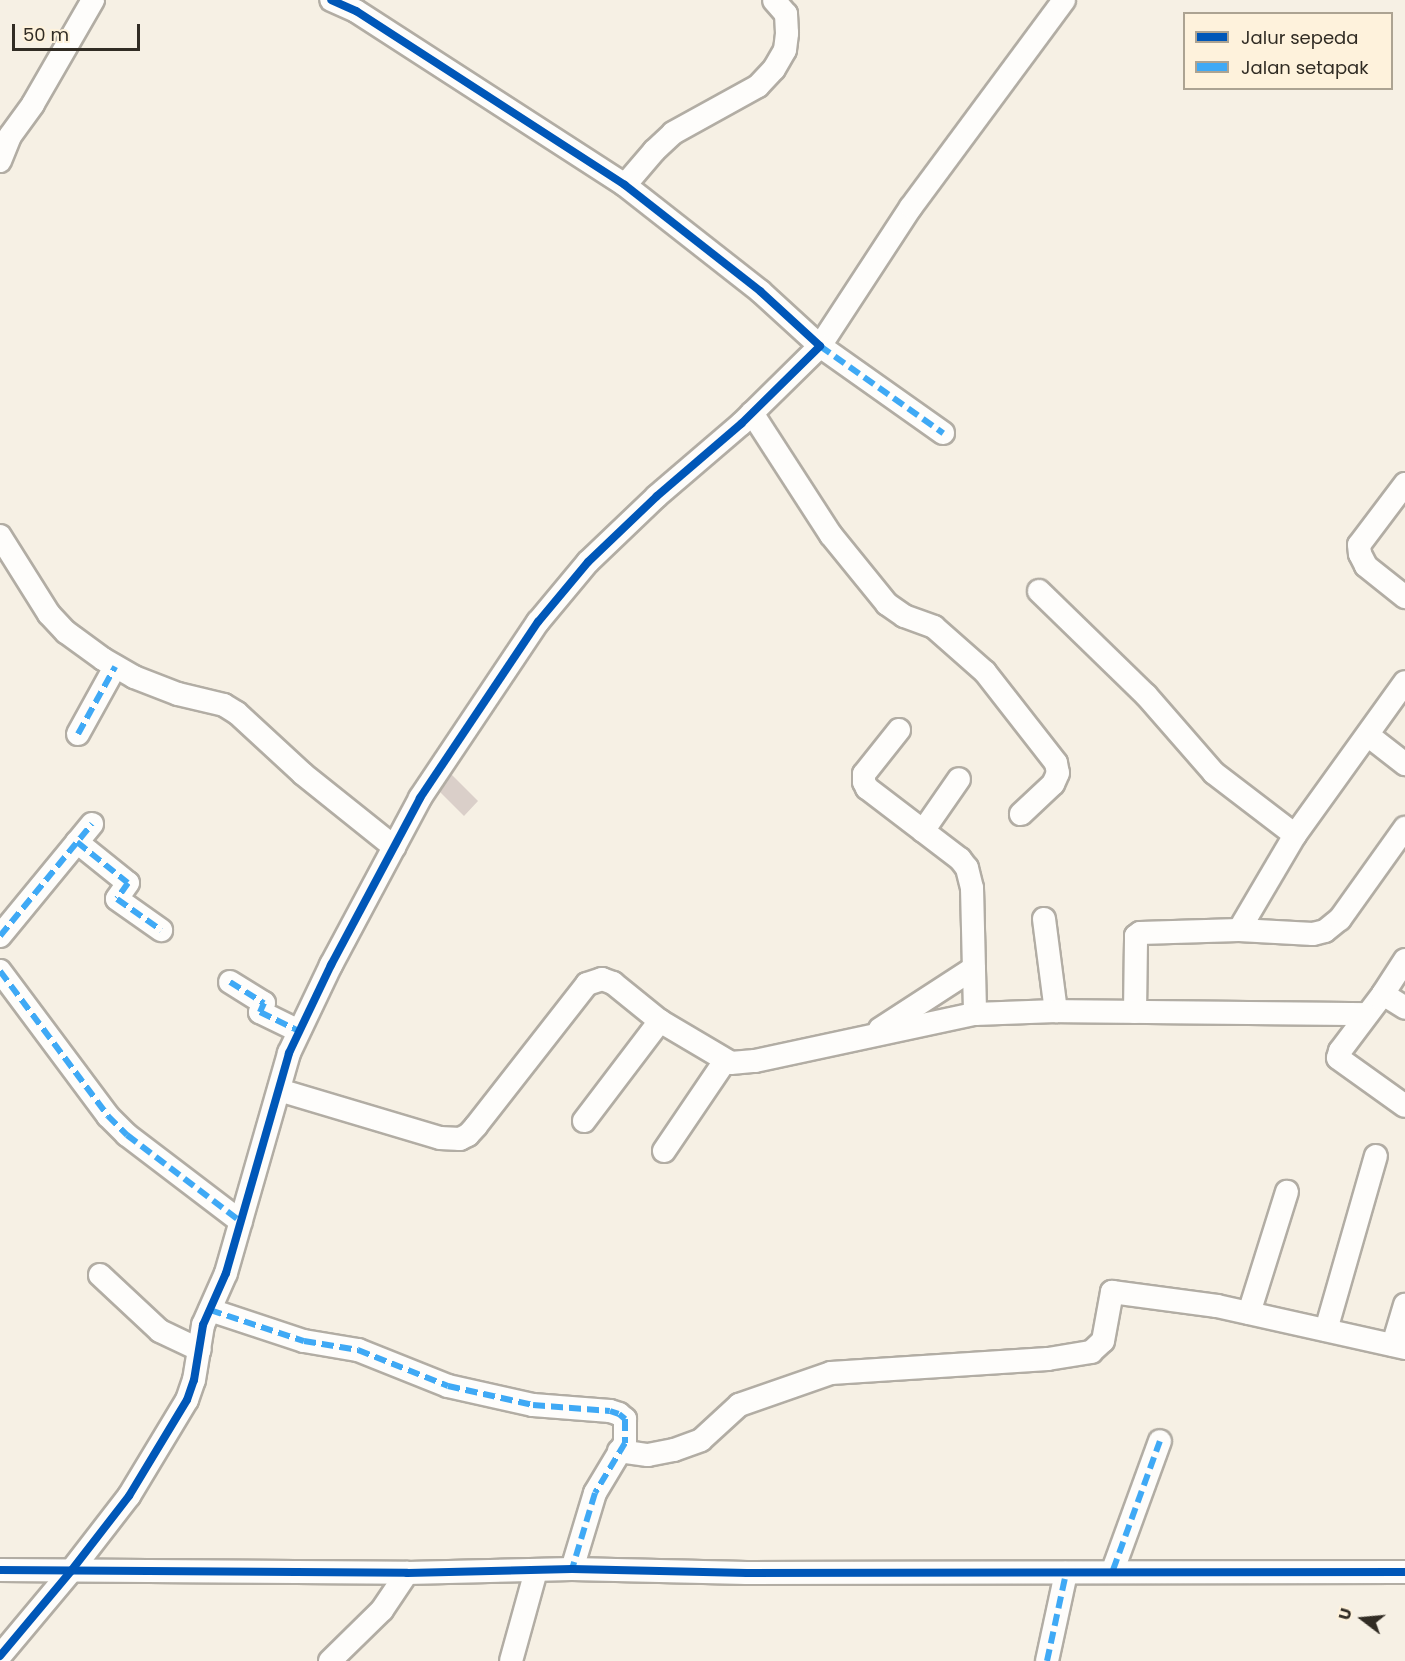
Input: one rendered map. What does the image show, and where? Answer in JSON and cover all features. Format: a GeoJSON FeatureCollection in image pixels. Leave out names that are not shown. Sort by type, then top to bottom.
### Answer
{"type":"FeatureCollection","features":[{"type":"Feature","properties":{"kind":"street"},"geometry":{"type":"LineString","coordinates":[[0,161],[10,136],[33,104],[93,0]]}},
{"type":"Feature","properties":{"kind":"street"},"geometry":{"type":"LineString","coordinates":[[331,0],[356,11],[625,185],[760,291],[820,346],[943,433]]}},
{"type":"Feature","properties":{"kind":"street"},"geometry":{"type":"LineString","coordinates":[[625,185],[673,133],[758,86],[774,69],[785,50],[787,33],[786,14],[774,0]]}},
{"type":"Feature","properties":{"kind":"street"},"geometry":{"type":"LineString","coordinates":[[5,1657],[129,1496],[187,1400],[200,1350],[203,1325],[226,1273],[289,1053],[420,798],[538,622],[588,562],[657,496],[752,413],[820,346],[911,207],[1064,0]]}},
{"type":"Feature","properties":{"kind":"street"},"geometry":{"type":"LineString","coordinates":[[752,413],[831,535],[886,604],[904,616],[934,627],[985,672],[1056,763],[1058,773],[1053,784],[1021,814]]}},
{"type":"Feature","properties":{"kind":"street"},"geometry":{"type":"LineString","coordinates":[[1405,484],[1359,545],[1360,554],[1366,566],[1405,597]]}},
{"type":"Feature","properties":{"kind":"street"},"geometry":{"type":"LineString","coordinates":[[0,536],[49,614],[66,632],[115,667],[178,694],[224,705],[237,713],[303,774],[394,847]]}},
{"type":"Feature","properties":{"kind":"street"},"geometry":{"type":"LineString","coordinates":[[1040,591],[1146,695],[1214,772],[1295,835]]}},
{"type":"Feature","properties":{"kind":"street"},"geometry":{"type":"LineString","coordinates":[[78,734],[115,667]]}},
{"type":"Feature","properties":{"kind":"street"},"geometry":{"type":"LineString","coordinates":[[1239,930],[1295,835],[1369,736],[1405,682]]}},
{"type":"Feature","properties":{"kind":"street"},"geometry":{"type":"LineString","coordinates":[[899,730],[864,774],[864,782],[867,788],[960,860],[971,879],[975,1014]]}},
{"type":"Feature","properties":{"kind":"street"},"geometry":{"type":"LineString","coordinates":[[1369,736],[1405,764]]}},
{"type":"Feature","properties":{"kind":"street"},"geometry":{"type":"LineString","coordinates":[[923,831],[959,779]]}},
{"type":"Feature","properties":{"kind":"street"},"geometry":{"type":"LineString","coordinates":[[0,936],[92,824]]}},
{"type":"Feature","properties":{"kind":"street"},"geometry":{"type":"LineString","coordinates":[[1135,1012],[1136,936],[1140,933],[1239,930],[1313,934],[1325,931],[1340,919],[1405,828]]}},
{"type":"Feature","properties":{"kind":"street"},"geometry":{"type":"LineString","coordinates":[[78,842],[128,883],[117,900],[161,930]]}},
{"type":"Feature","properties":{"kind":"street"},"geometry":{"type":"LineString","coordinates":[[1044,919],[1056,1011]]}},
{"type":"Feature","properties":{"kind":"street"},"geometry":{"type":"LineString","coordinates":[[1405,960],[1383,994],[1365,1014],[1340,1051],[1338,1058],[1405,1106]]}},
{"type":"Feature","properties":{"kind":"street"},"geometry":{"type":"LineString","coordinates":[[869,1037],[974,968]]}},
{"type":"Feature","properties":{"kind":"street"},"geometry":{"type":"LineString","coordinates":[[1,975],[108,1116],[127,1135],[241,1222]]}},
{"type":"Feature","properties":{"kind":"street"},"geometry":{"type":"LineString","coordinates":[[279,1090],[440,1138],[459,1139],[468,1135],[476,1126],[587,984],[602,979],[612,983],[660,1021],[725,1061],[755,1061],[975,1014],[1056,1011],[1365,1014]]}},
{"type":"Feature","properties":{"kind":"street"},"geometry":{"type":"LineString","coordinates":[[230,982],[264,1003],[260,1012],[299,1031]]}},
{"type":"Feature","properties":{"kind":"street"},"geometry":{"type":"LineString","coordinates":[[1383,994],[1405,1008]]}},
{"type":"Feature","properties":{"kind":"street"},"geometry":{"type":"LineString","coordinates":[[584,1121],[660,1021]]}},
{"type":"Feature","properties":{"kind":"street"},"geometry":{"type":"LineString","coordinates":[[664,1151],[725,1061]]}},
{"type":"Feature","properties":{"kind":"street"},"geometry":{"type":"LineString","coordinates":[[1326,1330],[1376,1156]]}},
{"type":"Feature","properties":{"kind":"street"},"geometry":{"type":"LineString","coordinates":[[1249,1313],[1287,1192]]}},
{"type":"Feature","properties":{"kind":"street"},"geometry":{"type":"LineString","coordinates":[[100,1275],[160,1331],[200,1350]]}},
{"type":"Feature","properties":{"kind":"street"},"geometry":{"type":"LineString","coordinates":[[620,1451],[648,1455],[674,1450],[701,1440],[739,1405],[831,1373],[1048,1359],[1091,1352],[1103,1341],[1112,1292],[1217,1306],[1399,1346],[1405,1305]]}},
{"type":"Feature","properties":{"kind":"street"},"geometry":{"type":"LineString","coordinates":[[210,1310],[304,1341],[358,1350],[448,1386],[533,1405],[610,1411],[625,1419],[625,1443],[595,1493],[572,1569]]}},
{"type":"Feature","properties":{"kind":"street"},"geometry":{"type":"LineString","coordinates":[[1113,1570],[1160,1441]]}},
{"type":"Feature","properties":{"kind":"street"},"geometry":{"type":"LineString","coordinates":[[0,1570],[406,1573],[572,1569],[747,1573],[1066,1573],[1113,1570],[1405,1572]]}},
{"type":"Feature","properties":{"kind":"street"},"geometry":{"type":"LineString","coordinates":[[511,1661],[536,1571]]}},
{"type":"Feature","properties":{"kind":"street"},"geometry":{"type":"LineString","coordinates":[[330,1661],[382,1610],[406,1573]]}},
{"type":"Feature","properties":{"kind":"street"},"geometry":{"type":"LineString","coordinates":[[1047,1661],[1066,1573]]}},
{"type":"Feature","properties":{"kind":"building"},"geometry":{"type":"Polygon","coordinates":[[[451,774],[478,801],[464,816],[439,791],[439,795],[435,791],[451,774]]]}},
{"type":"Feature","properties":{"kind":"marked path"},"geometry":{"type":"LineString","coordinates":[[820,346],[943,433]]}},
{"type":"Feature","properties":{"kind":"marked path"},"geometry":{"type":"LineString","coordinates":[[78,734],[115,667]]}},
{"type":"Feature","properties":{"kind":"marked path"},"geometry":{"type":"LineString","coordinates":[[0,936],[92,824]]}},
{"type":"Feature","properties":{"kind":"marked path"},"geometry":{"type":"LineString","coordinates":[[77,842],[128,883],[117,899],[161,930]]}},
{"type":"Feature","properties":{"kind":"marked path"},"geometry":{"type":"LineString","coordinates":[[0,971],[108,1116],[127,1135],[241,1222]]}},
{"type":"Feature","properties":{"kind":"marked path"},"geometry":{"type":"LineString","coordinates":[[230,982],[264,1003],[260,1012],[299,1031]]}},
{"type":"Feature","properties":{"kind":"marked path"},"geometry":{"type":"LineString","coordinates":[[210,1310],[304,1341],[358,1350],[448,1386],[533,1405],[610,1411],[619,1414],[625,1419],[625,1443],[595,1493],[572,1569]]}},
{"type":"Feature","properties":{"kind":"marked path"},"geometry":{"type":"LineString","coordinates":[[1113,1570],[1160,1441]]}},
{"type":"Feature","properties":{"kind":"marked path"},"geometry":{"type":"LineString","coordinates":[[1047,1661],[1066,1573]]}},
{"type":"Feature","properties":{"kind":"cycle path"},"geometry":{"type":"LineString","coordinates":[[0,1656],[71,1571],[129,1496],[187,1400],[194,1380],[203,1325],[226,1273],[289,1053],[331,965],[420,798],[538,622],[588,562],[657,496],[741,424],[820,346],[760,291],[625,185],[356,11],[331,0]]}},
{"type":"Feature","properties":{"kind":"cycle path"},"geometry":{"type":"LineString","coordinates":[[0,1570],[407,1573],[572,1569],[747,1573],[1405,1572]]}}]}
